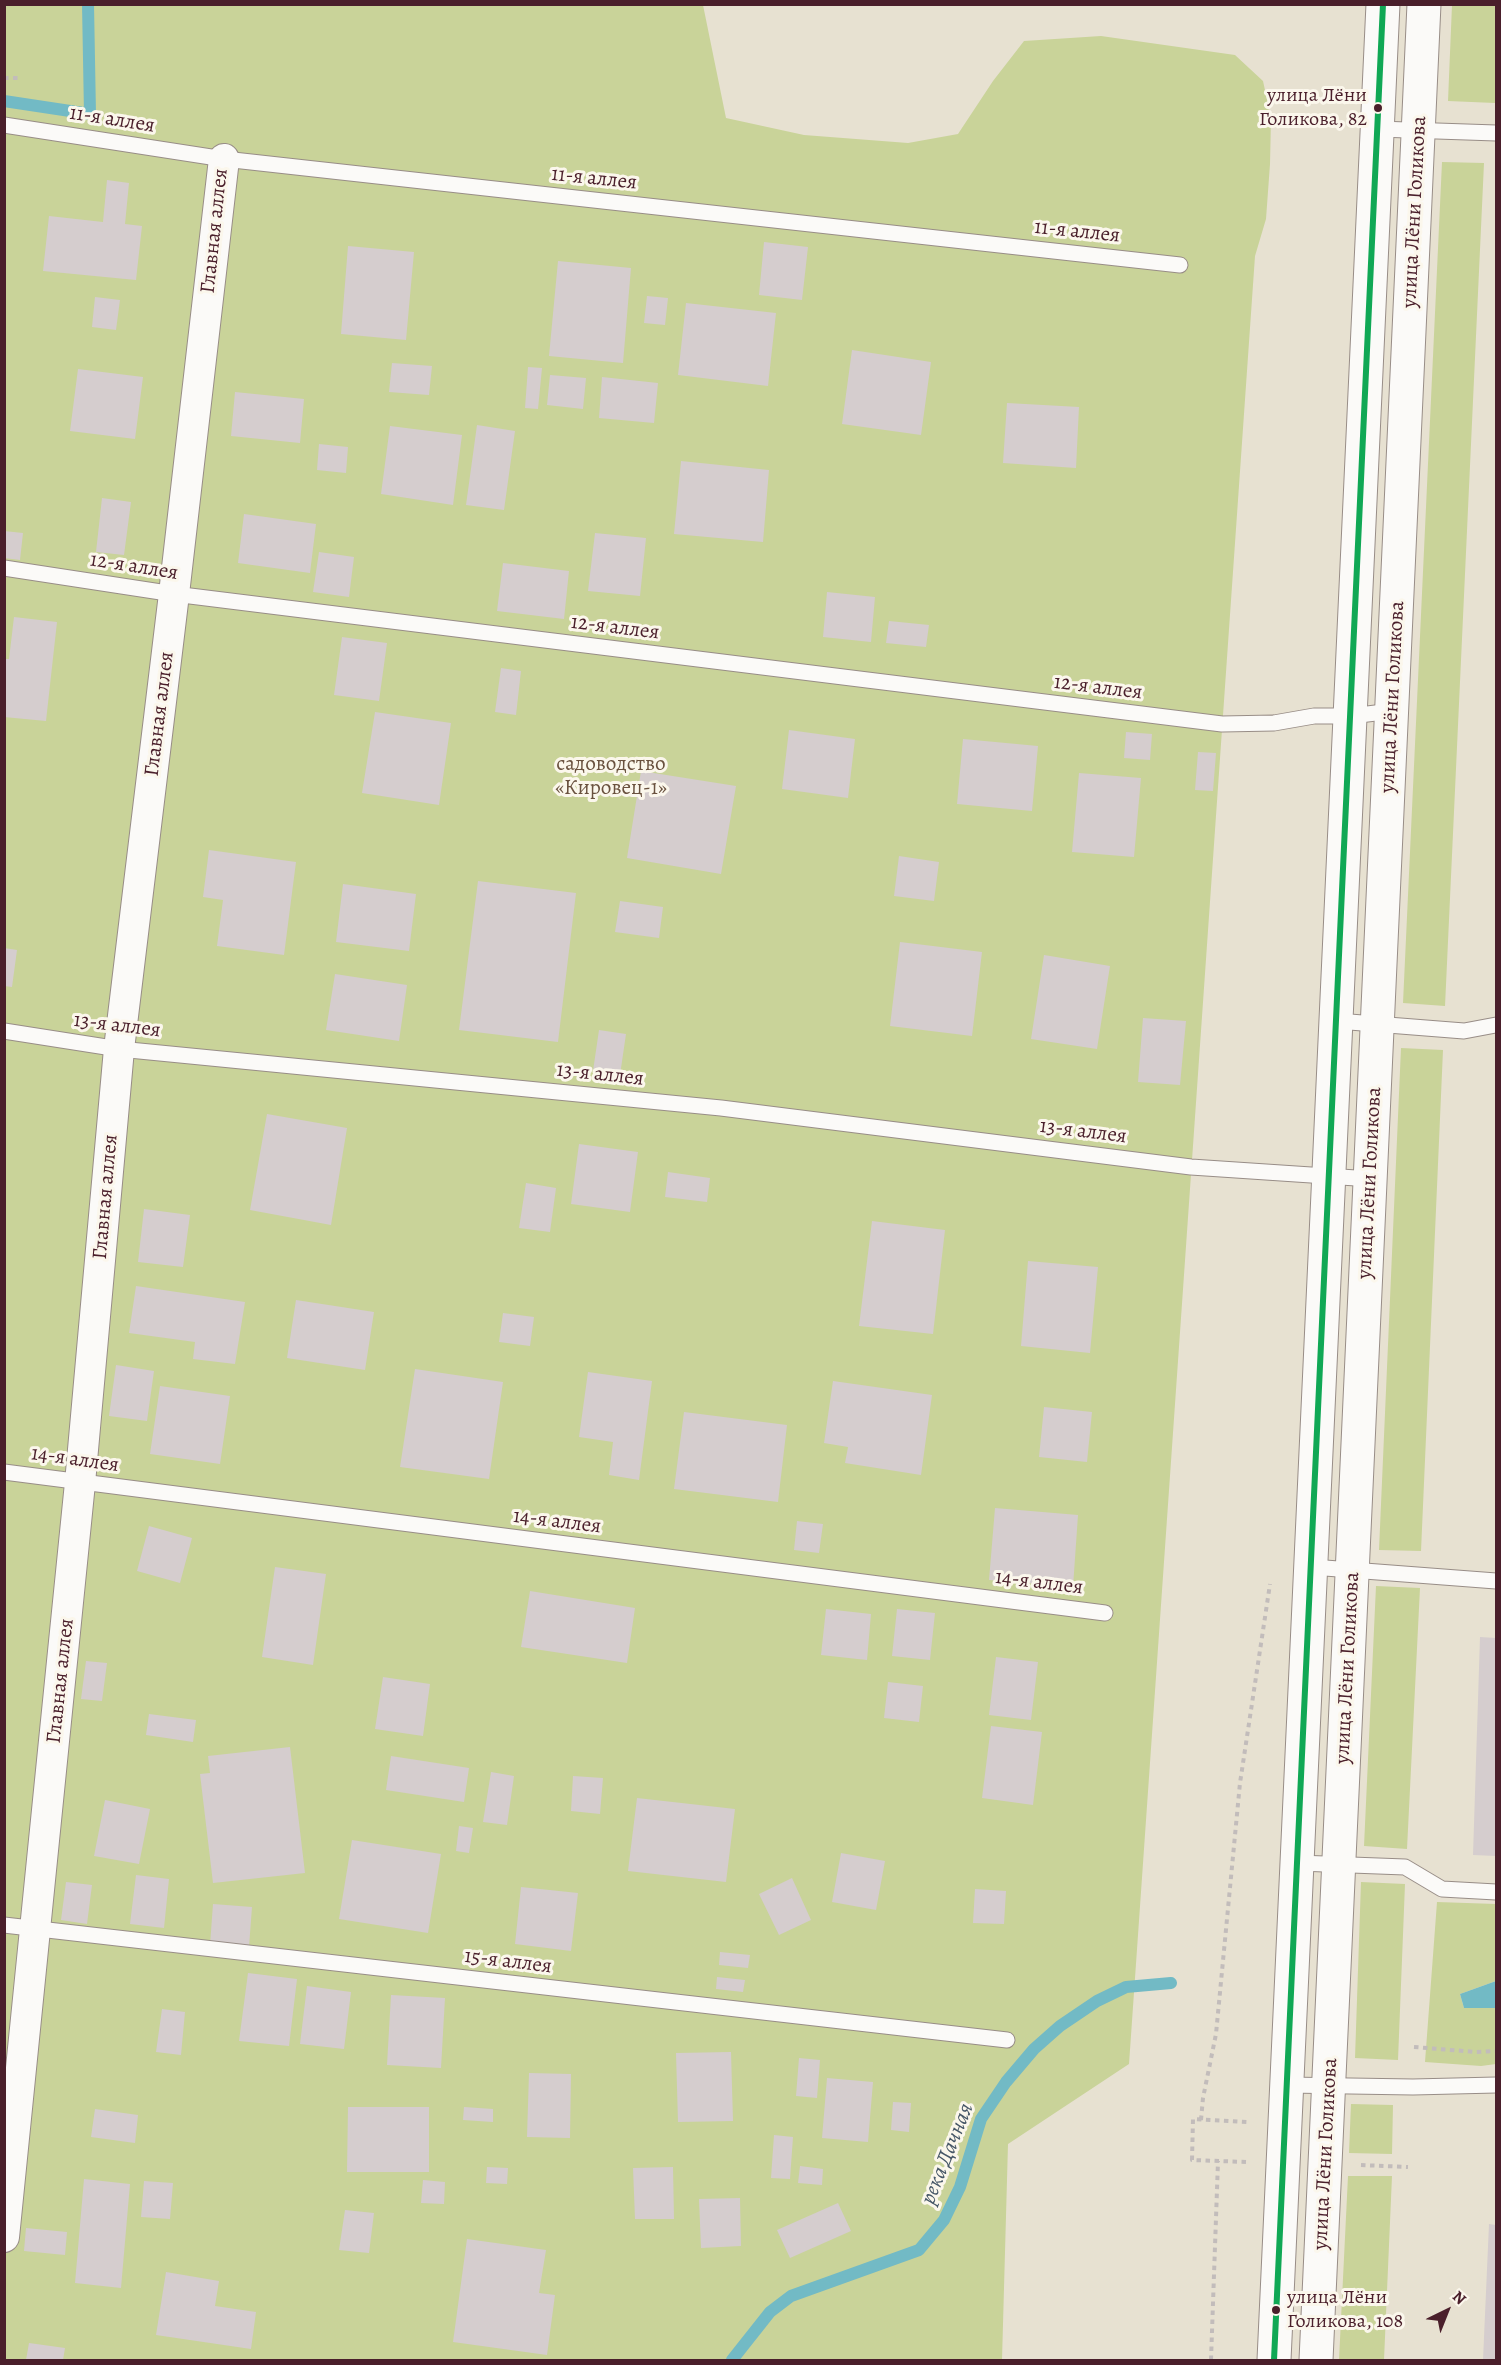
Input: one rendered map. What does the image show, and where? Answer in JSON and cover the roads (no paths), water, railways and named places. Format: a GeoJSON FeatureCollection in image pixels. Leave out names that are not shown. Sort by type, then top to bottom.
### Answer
{"type":"FeatureCollection","features":[{"type":"Feature","properties":{"kind":"street","name":"улица Лёни Голикова"},"geometry":{"type":"LineString","coordinates":[[1274,2361],[1383,4]]}},
{"type":"Feature","properties":{"kind":"street","name":"улица Лёни Голикова"},"geometry":{"type":"LineString","coordinates":[[1316,2361],[1424,4]]}},
{"type":"Feature","properties":{"kind":"street","name":"Главная аллея"},"geometry":{"type":"LineString","coordinates":[[4,2237],[80,1483],[119,1049],[224,159]]}},
{"type":"Feature","properties":{"kind":"lane","name":"11-я аллея"},"geometry":{"type":"LineString","coordinates":[[4,125],[224,159],[1180,265]]}},
{"type":"Feature","properties":{"kind":"lane"},"geometry":{"type":"LineString","coordinates":[[1378,129],[1497,133]]}},
{"type":"Feature","properties":{"kind":"lane","name":"12-я аллея"},"geometry":{"type":"LineString","coordinates":[[4,568],[174,594],[1222,724],[1274,723],[1314,716],[1351,716],[1392,711]]}},
{"type":"Feature","properties":{"kind":"lane"},"geometry":{"type":"LineString","coordinates":[[1337,1021],[1464,1031],[1497,1025]]}},
{"type":"Feature","properties":{"kind":"lane","name":"13-я аллея"},"geometry":{"type":"LineString","coordinates":[[4,1030],[119,1049],[721,1108],[1191,1167],[1371,1179]]}},
{"type":"Feature","properties":{"kind":"lane","name":"14-я аллея"},"geometry":{"type":"LineString","coordinates":[[4,1472],[1105,1613]]}},
{"type":"Feature","properties":{"kind":"lane"},"geometry":{"type":"LineString","coordinates":[[1312,1567],[1497,1581]]}},
{"type":"Feature","properties":{"kind":"lane"},"geometry":{"type":"LineString","coordinates":[[1298,1863],[1405,1867],[1442,1889],[1497,1892]]}},
{"type":"Feature","properties":{"kind":"lane","name":"15-я аллея"},"geometry":{"type":"LineString","coordinates":[[4,1925],[1007,2040]]}},
{"type":"Feature","properties":{"kind":"lane"},"geometry":{"type":"LineString","coordinates":[[1287,2085],[1497,2085]]}},
{"type":"Feature","properties":{"kind":"water"},"geometry":{"type":"Polygon","coordinates":[[[1496,1981],[1496,2008],[1464,2008],[1460,1994],[1496,1981]]]}},
{"type":"Feature","properties":{"kind":"waterway"},"geometry":{"type":"LineString","coordinates":[[4,101],[90,114],[88,4]]}},
{"type":"Feature","properties":{"kind":"waterway","name":"река Дачная"},"geometry":{"type":"LineString","coordinates":[[732,2360],[770,2312],[791,2296],[919,2250],[944,2220],[960,2187],[981,2119],[1006,2082],[1034,2049],[1060,2026],[1097,2001],[1126,1987],[1171,1983]]}},
{"type":"Feature","properties":{"kind":"place","name":"улица Лёни Голикова, 82"},"geometry":{"type":"Point","coordinates":[1378,108]}},
{"type":"Feature","properties":{"kind":"place","name":"улица Лёни Голикова, 108"},"geometry":{"type":"Point","coordinates":[1276,2310]}},
{"type":"Feature","properties":{"kind":"park label","name":"садоводство «Кировец-1»"},"geometry":{"type":"Point","coordinates":[611,777]}}]}
